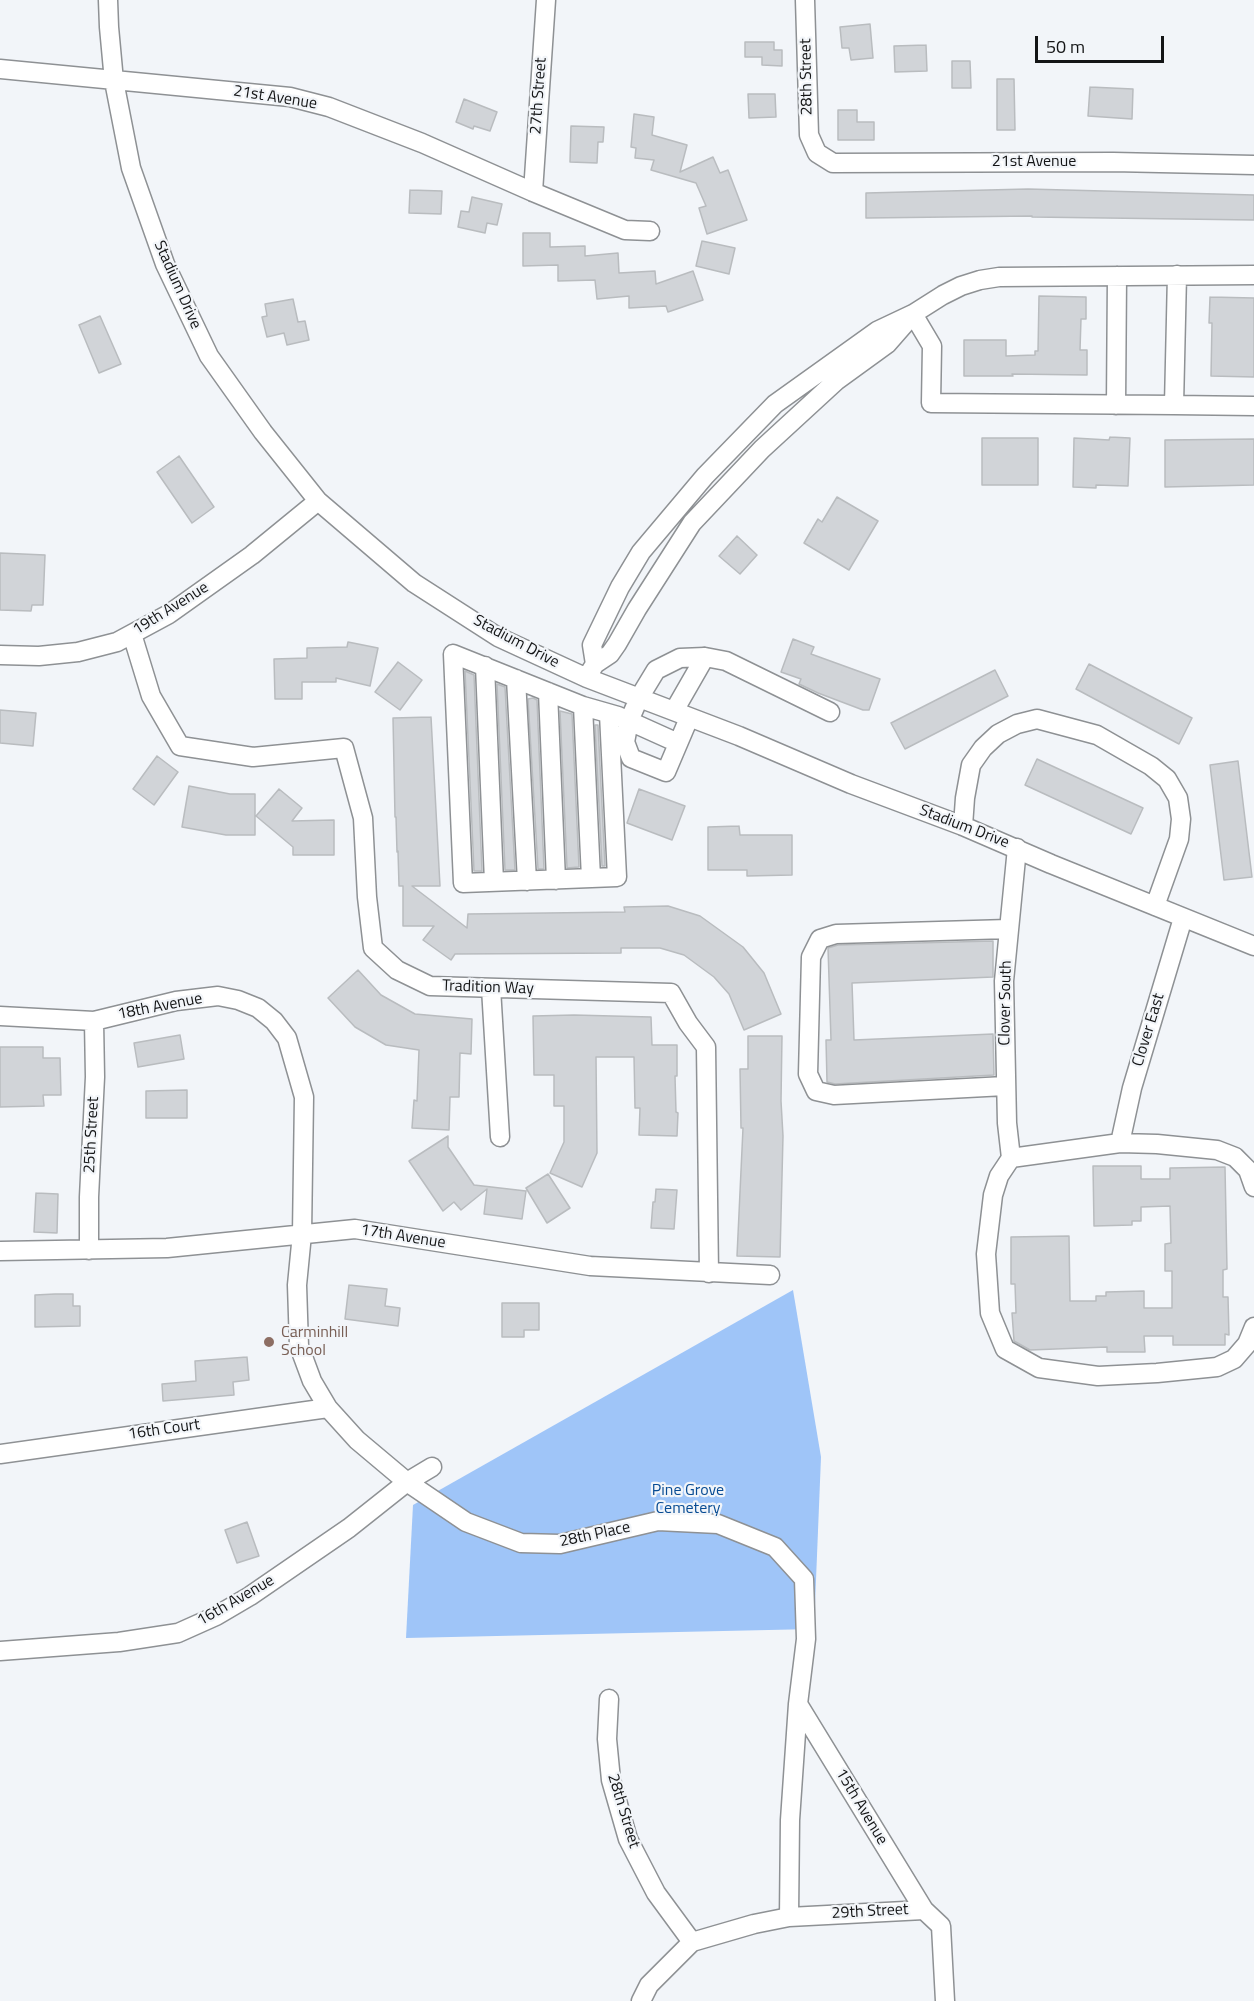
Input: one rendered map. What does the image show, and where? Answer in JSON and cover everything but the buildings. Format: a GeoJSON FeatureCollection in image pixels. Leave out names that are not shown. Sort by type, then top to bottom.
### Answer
{"type":"FeatureCollection","features":[{"type":"Feature","properties":{"kind":"street","name":"Stadium Drive"},"geometry":{"type":"LineString","coordinates":[[108,0],[114,81],[131,168],[165,264],[209,356],[263,432],[318,501],[414,583],[498,636],[591,671],[639,698],[739,736],[851,784],[963,826],[1254,946]]}},
{"type":"Feature","properties":{"kind":"street","name":"27th Street"},"geometry":{"type":"LineString","coordinates":[[533,192],[546,0]]}},
{"type":"Feature","properties":{"kind":"street","name":"28th Street"},"geometry":{"type":"LineString","coordinates":[[805,0],[809,135],[817,153]]}},
{"type":"Feature","properties":{"kind":"street","name":"21st Avenue"},"geometry":{"type":"LineString","coordinates":[[0,69],[290,97],[328,107],[422,143],[625,230],[650,231]]}},
{"type":"Feature","properties":{"kind":"street","name":"21st Avenue"},"geometry":{"type":"LineString","coordinates":[[817,153],[833,163],[1113,162],[1254,165]]}},
{"type":"Feature","properties":{"kind":"street"},"geometry":{"type":"LineString","coordinates":[[1174,405],[1177,275]]}},
{"type":"Feature","properties":{"kind":"street"},"geometry":{"type":"LineString","coordinates":[[591,671],[592,645],[620,587],[641,552],[705,476],[775,404],[877,331],[913,314],[961,286],[999,277],[1254,275]]}},
{"type":"Feature","properties":{"kind":"street"},"geometry":{"type":"LineString","coordinates":[[1116,405],[1117,276]]}},
{"type":"Feature","properties":{"kind":"street"},"geometry":{"type":"LineString","coordinates":[[913,314],[932,346],[931,403],[1254,406]]}},
{"type":"Feature","properties":{"kind":"street"},"geometry":{"type":"LineString","coordinates":[[591,671],[610,654],[617,644],[692,523],[762,449],[836,381],[888,344],[913,314]]}},
{"type":"Feature","properties":{"kind":"street","name":"19th Avenue"},"geometry":{"type":"LineString","coordinates":[[0,655],[39,656],[78,652],[117,642],[170,614],[252,555],[318,501]]}},
{"type":"Feature","properties":{"kind":"street","name":"Tradition Way"},"geometry":{"type":"LineString","coordinates":[[132,634],[151,696],[180,746],[253,757],[344,748],[363,818],[373,948],[397,970],[430,986],[671,993],[688,1023],[706,1047],[709,1273]]}},
{"type":"Feature","properties":{"kind":"street"},"geometry":{"type":"LineString","coordinates":[[609,714],[617,877],[463,883],[453,654],[583,706],[609,714],[629,721],[678,743]]}},
{"type":"Feature","properties":{"kind":"street"},"geometry":{"type":"LineString","coordinates":[[705,657],[681,714],[678,743],[666,772],[631,758],[625,741],[629,721],[639,698],[656,670],[680,658],[705,657],[726,661],[830,712]]}},
{"type":"Feature","properties":{"kind":"street"},"geometry":{"type":"LineString","coordinates":[[485,666],[494,882]]}},
{"type":"Feature","properties":{"kind":"street"},"geometry":{"type":"LineString","coordinates":[[516,679],[527,881]]}},
{"type":"Feature","properties":{"kind":"street"},"geometry":{"type":"LineString","coordinates":[[548,692],[556,880]]}},
{"type":"Feature","properties":{"kind":"street"},"geometry":{"type":"LineString","coordinates":[[583,706],[591,878]]}},
{"type":"Feature","properties":{"kind":"street"},"geometry":{"type":"LineString","coordinates":[[963,826],[971,765],[983,747],[998,734],[1017,724],[1037,719],[1096,735],[1150,765],[1167,779],[1178,798],[1181,819],[1179,839],[1155,906]]}},
{"type":"Feature","properties":{"kind":"street","name":"Clover South"},"geometry":{"type":"LineString","coordinates":[[1011,1158],[1005,1086],[1004,981],[1017,848]]}},
{"type":"Feature","properties":{"kind":"street","name":"Clover East"},"geometry":{"type":"LineString","coordinates":[[1120,1143],[1132,1088],[1183,918]]}},
{"type":"Feature","properties":{"kind":"street"},"geometry":{"type":"LineString","coordinates":[[1005,1086],[834,1095],[816,1091],[808,1074],[812,957],[820,939],[837,934],[938,929],[1008,929]]}},
{"type":"Feature","properties":{"kind":"street"},"geometry":{"type":"LineString","coordinates":[[491,988],[500,1137]]}},
{"type":"Feature","properties":{"kind":"street","name":"18th Avenue"},"geometry":{"type":"LineString","coordinates":[[0,1016],[93,1021],[176,1001],[218,996],[238,1000],[258,1008],[274,1021],[287,1038],[304,1097],[302,1234]]}},
{"type":"Feature","properties":{"kind":"street","name":"25th Street"},"geometry":{"type":"LineString","coordinates":[[89,1250],[89,1197],[95,1077],[93,1021]]}},
{"type":"Feature","properties":{"kind":"street"},"geometry":{"type":"LineString","coordinates":[[1254,1187],[1248,1170],[1235,1156],[1217,1150],[1120,1143],[1011,1158],[999,1176],[993,1195],[986,1254],[990,1313],[1005,1349],[1039,1368],[1098,1376],[1217,1367],[1234,1359],[1247,1344],[1254,1327]]}},
{"type":"Feature","properties":{"kind":"street","name":"17th Avenue"},"geometry":{"type":"LineString","coordinates":[[0,1251],[167,1248],[355,1229],[590,1266],[770,1275]]}},
{"type":"Feature","properties":{"kind":"street","name":"28th Place"},"geometry":{"type":"LineString","coordinates":[[302,1234],[297,1285],[299,1346],[312,1381],[328,1408],[357,1440],[407,1482],[465,1522],[521,1543],[560,1544],[658,1521],[718,1524],[775,1547],[804,1579],[806,1640],[798,1704],[790,1820],[789,1917]]}},
{"type":"Feature","properties":{"kind":"street","name":"16th Court"},"geometry":{"type":"LineString","coordinates":[[0,1454],[328,1408]]}},
{"type":"Feature","properties":{"kind":"street","name":"16th Avenue"},"geometry":{"type":"LineString","coordinates":[[0,1651],[119,1642],[178,1633],[216,1617],[349,1528],[407,1482],[432,1467]]}},
{"type":"Feature","properties":{"kind":"street","name":"28th Street"},"geometry":{"type":"LineString","coordinates":[[609,1699],[607,1740],[611,1780],[628,1839],[656,1893],[692,1942]]}},
{"type":"Feature","properties":{"kind":"street","name":"15th Avenue"},"geometry":{"type":"LineString","coordinates":[[798,1704],[924,1910]]}},
{"type":"Feature","properties":{"kind":"street","name":"29th Street"},"geometry":{"type":"LineString","coordinates":[[789,1917],[924,1910],[941,1926],[945,2001]]}},
{"type":"Feature","properties":{"kind":"street"},"geometry":{"type":"LineString","coordinates":[[641,2001],[649,1985],[692,1942],[754,1924],[789,1917]]}},
{"type":"Feature","properties":{"kind":"green space","name":"Pine Grove Cemetery"},"geometry":{"type":"Polygon","coordinates":[[[793,1290],[821,1457],[814,1629],[406,1638],[413,1505],[793,1290]]]}},
{"type":"Feature","properties":{"kind":"place","name":"Carminhill School"},"geometry":{"type":"Point","coordinates":[269,1342]}}]}
